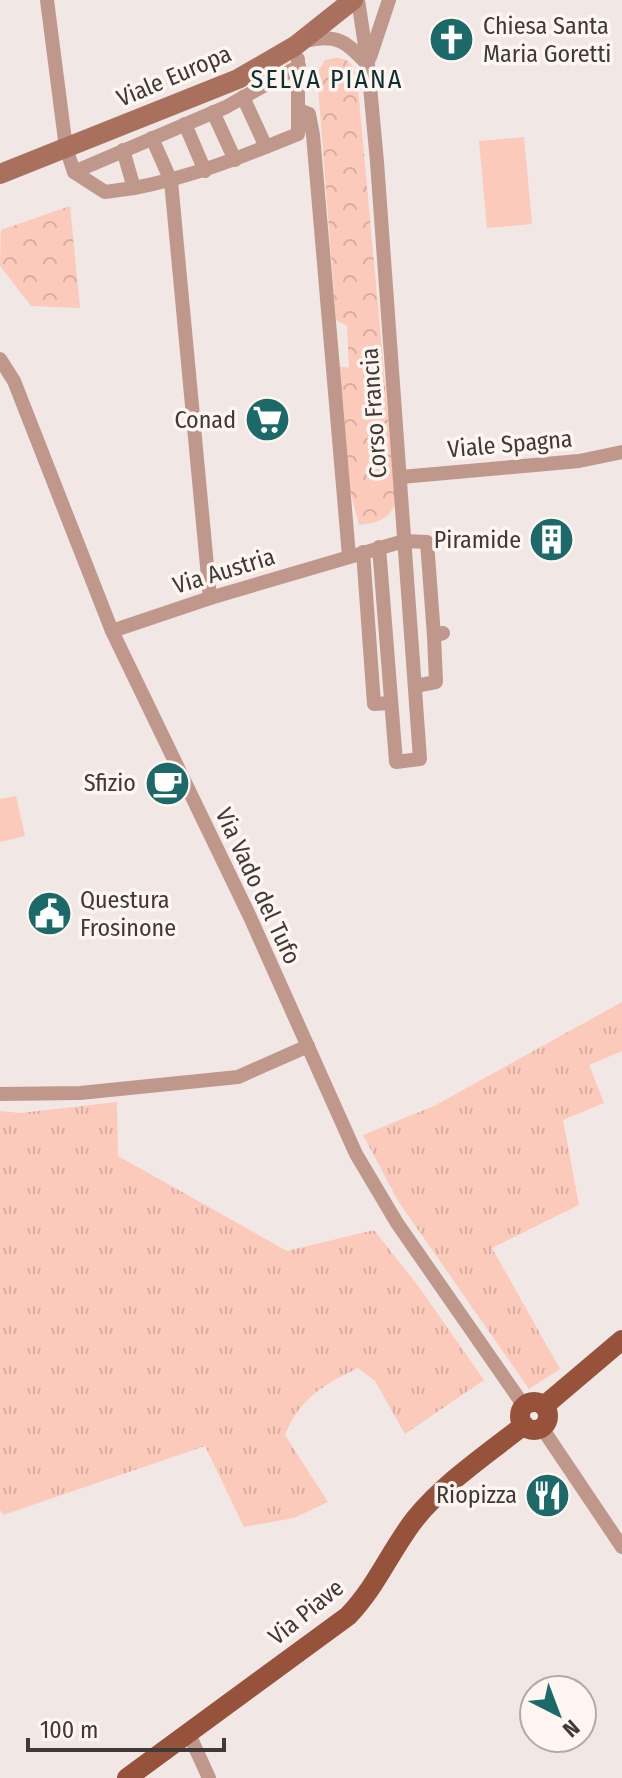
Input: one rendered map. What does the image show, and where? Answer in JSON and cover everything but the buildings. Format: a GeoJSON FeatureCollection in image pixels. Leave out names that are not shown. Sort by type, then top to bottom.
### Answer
{"type":"FeatureCollection","features":[{"type":"Feature","properties":{"kind":"main road","name":"Via Piave"},"geometry":{"type":"LineString","coordinates":[[127,1778],[348,1616],[372,1589],[417,1517],[622,1340]]}},
{"type":"Feature","properties":{"kind":"street"},"geometry":{"type":"LineString","coordinates":[[47,0],[66,148],[74,172],[105,192],[171,181],[205,171],[298,134],[298,44],[320,37],[334,37],[356,52],[368,65]]}},
{"type":"Feature","properties":{"kind":"street","name":"Viale Europa"},"geometry":{"type":"LineString","coordinates":[[0,174],[238,79],[298,44],[356,0]]}},
{"type":"Feature","properties":{"kind":"street","name":"Corso Francia"},"geometry":{"type":"LineString","coordinates":[[356,0],[368,65],[420,759],[396,762],[391,703]]}},
{"type":"Feature","properties":{"kind":"street"},"geometry":{"type":"LineString","coordinates":[[368,65],[374,38],[389,0]]}},
{"type":"Feature","properties":{"kind":"street"},"geometry":{"type":"LineString","coordinates":[[74,172],[213,112],[299,66]]}},
{"type":"Feature","properties":{"kind":"street"},"geometry":{"type":"LineString","coordinates":[[243,97],[266,147]]}},
{"type":"Feature","properties":{"kind":"street"},"geometry":{"type":"LineString","coordinates":[[299,110],[309,114],[313,135],[374,704],[391,703],[379,547]]}},
{"type":"Feature","properties":{"kind":"street"},"geometry":{"type":"LineString","coordinates":[[213,112],[235,160]]}},
{"type":"Feature","properties":{"kind":"street"},"geometry":{"type":"LineString","coordinates":[[185,124],[205,171]]}},
{"type":"Feature","properties":{"kind":"street"},"geometry":{"type":"LineString","coordinates":[[152,138],[171,181],[210,598]]}},
{"type":"Feature","properties":{"kind":"street"},"geometry":{"type":"LineString","coordinates":[[123,150],[134,188]]}},
{"type":"Feature","properties":{"kind":"street","name":"Via Vado del Tufo"},"geometry":{"type":"LineString","coordinates":[[0,359],[14,381],[112,631],[250,917],[356,1154],[397,1223],[621,1543]]}},
{"type":"Feature","properties":{"kind":"street","name":"Viale Spagna"},"geometry":{"type":"LineString","coordinates":[[401,477],[579,461],[622,452]]}},
{"type":"Feature","properties":{"kind":"street"},"geometry":{"type":"LineString","coordinates":[[404,541],[427,542],[438,634],[436,682],[415,686]]}},
{"type":"Feature","properties":{"kind":"street","name":"Via Austria"},"geometry":{"type":"LineString","coordinates":[[112,631],[210,598],[404,541]]}},
{"type":"Feature","properties":{"kind":"street"},"geometry":{"type":"LineString","coordinates":[[0,1094],[80,1093],[238,1077],[308,1046]]}},
{"type":"Feature","properties":{"kind":"street"},"geometry":{"type":"LineString","coordinates":[[188,1732],[209,1778]]}},
{"type":"Feature","properties":{"kind":"green space"},"geometry":{"type":"Polygon","coordinates":[[[335,58],[349,63],[357,77],[396,503],[381,520],[359,525],[346,475],[344,411],[338,366],[349,368],[347,326],[336,320],[317,73],[325,60],[335,58]]]}},
{"type":"Feature","properties":{"kind":"green space"},"geometry":{"type":"Polygon","coordinates":[[[524,137],[532,224],[487,228],[479,141],[524,137]]]}},
{"type":"Feature","properties":{"kind":"green space"},"geometry":{"type":"Polygon","coordinates":[[[70,206],[80,308],[31,306],[0,266],[1,230],[70,206]]]}},
{"type":"Feature","properties":{"kind":"green space"},"geometry":{"type":"Polygon","coordinates":[[[16,796],[25,836],[0,842],[0,799],[16,796]]]}},
{"type":"Feature","properties":{"kind":"green space"},"geometry":{"type":"Polygon","coordinates":[[[622,1002],[622,1051],[589,1065],[604,1103],[563,1120],[579,1205],[492,1248],[560,1369],[529,1389],[398,1201],[363,1135],[434,1106],[622,1002]]]}},
{"type":"Feature","properties":{"kind":"green space"},"geometry":{"type":"Polygon","coordinates":[[[117,1102],[118,1156],[287,1251],[374,1230],[419,1287],[484,1380],[405,1434],[375,1381],[358,1368],[323,1387],[305,1402],[285,1435],[328,1502],[294,1518],[244,1527],[205,1446],[3,1515],[0,1510],[0,1111],[20,1113],[117,1102]]]}},
{"type":"Feature","properties":{"kind":"place","name":"Chiesa Santa Maria Goretti"},"geometry":{"type":"Point","coordinates":[452,40]}},
{"type":"Feature","properties":{"kind":"place","name":"Conad"},"geometry":{"type":"Point","coordinates":[267,420]}},
{"type":"Feature","properties":{"kind":"place","name":"Piramide"},"geometry":{"type":"Point","coordinates":[552,540]}},
{"type":"Feature","properties":{"kind":"place","name":"Sfizio"},"geometry":{"type":"Point","coordinates":[167,783]}},
{"type":"Feature","properties":{"kind":"place","name":"Questura Frosinone"},"geometry":{"type":"Point","coordinates":[49,914]}},
{"type":"Feature","properties":{"kind":"place","name":"Riopizza"},"geometry":{"type":"Point","coordinates":[548,1495]}},
{"type":"Feature","properties":{"kind":"district","name":"SELVA PIANA"},"geometry":{"type":"Point","coordinates":[327,79]}}]}
